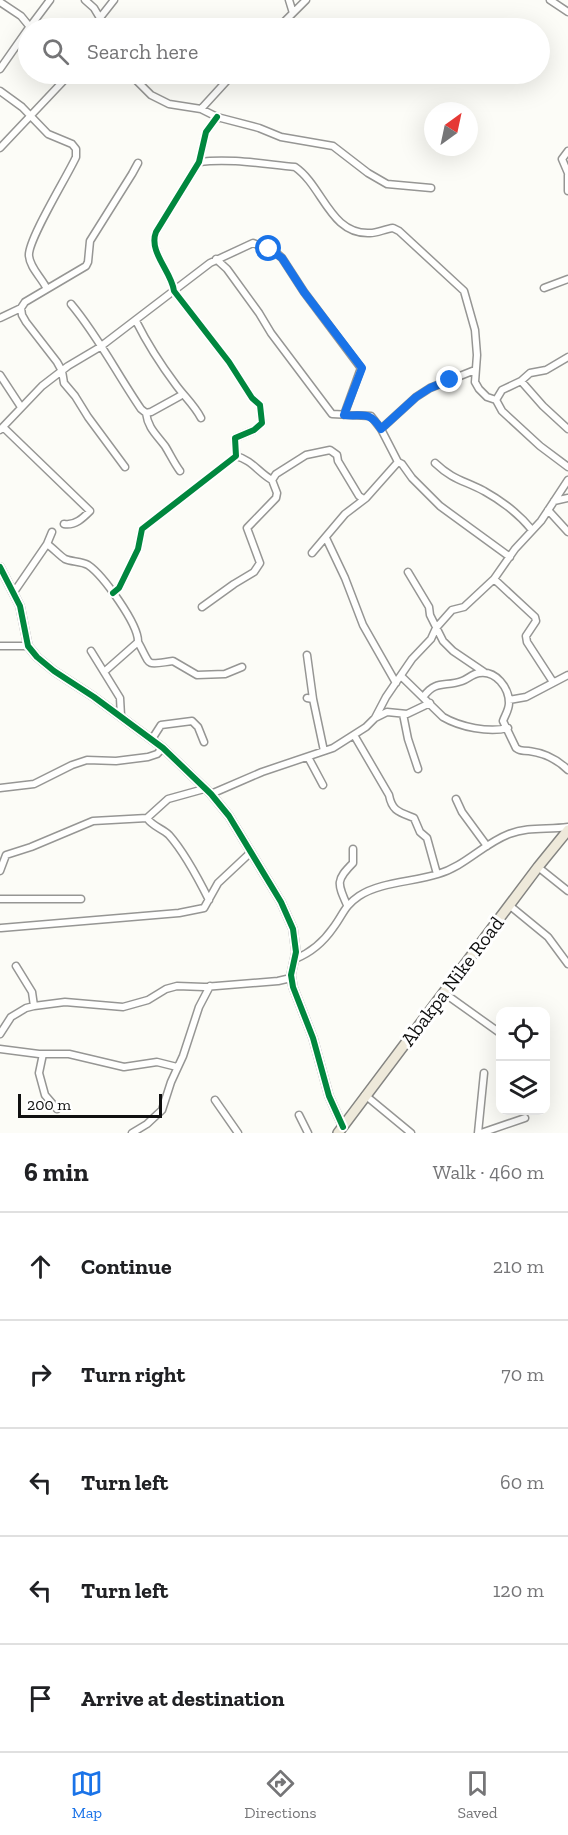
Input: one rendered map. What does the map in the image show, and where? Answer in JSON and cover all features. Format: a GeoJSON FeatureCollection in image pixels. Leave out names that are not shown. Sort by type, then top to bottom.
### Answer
{"type":"FeatureCollection","features":[{"type":"Feature","properties":{"kind":"main road","name":"Abakpa Nike Road"},"geometry":{"type":"LineString","coordinates":[[340,1130],[568,829]]}},
{"type":"Feature","properties":{"kind":"street"},"geometry":{"type":"LineString","coordinates":[[36,18],[50,0]]}},
{"type":"Feature","properties":{"kind":"street"},"geometry":{"type":"LineString","coordinates":[[85,0],[100,18],[114,0]]}},
{"type":"Feature","properties":{"kind":"street"},"geometry":{"type":"LineString","coordinates":[[289,0],[293,14]]}},
{"type":"Feature","properties":{"kind":"street"},"geometry":{"type":"LineString","coordinates":[[289,18],[306,0]]}},
{"type":"Feature","properties":{"kind":"street"},"geometry":{"type":"LineString","coordinates":[[550,0],[568,12]]}},
{"type":"Feature","properties":{"kind":"street"},"geometry":{"type":"LineString","coordinates":[[0,2],[22,18]]}},
{"type":"Feature","properties":{"kind":"street"},"geometry":{"type":"LineString","coordinates":[[1,67],[18,43]]}},
{"type":"Feature","properties":{"kind":"street"},"geometry":{"type":"LineString","coordinates":[[0,148],[61,84]]}},
{"type":"Feature","properties":{"kind":"street"},"geometry":{"type":"LineString","coordinates":[[140,84],[151,95],[169,104],[201,109],[217,117],[259,128],[281,137],[333,146],[368,173],[387,184],[431,188]]}},
{"type":"Feature","properties":{"kind":"street"},"geometry":{"type":"LineString","coordinates":[[201,109],[224,84]]}},
{"type":"Feature","properties":{"kind":"street"},"geometry":{"type":"LineString","coordinates":[[0,91],[22,107],[30,118],[48,134],[72,144],[76,149],[76,157],[36,234],[29,255],[32,266],[42,277],[47,289]]}},
{"type":"Feature","properties":{"kind":"street"},"geometry":{"type":"LineString","coordinates":[[217,117],[206,132],[199,162],[154,236],[155,245],[173,282],[174,291],[229,362],[252,398],[260,405],[262,423],[254,430],[235,438],[236,456]]}},
{"type":"Feature","properties":{"kind":"street"},"geometry":{"type":"LineString","coordinates":[[568,151],[562,159],[568,174],[568,191]]}},
{"type":"Feature","properties":{"kind":"street"},"geometry":{"type":"LineString","coordinates":[[199,162],[228,159],[295,167],[318,192],[334,218],[348,228],[369,233],[393,228],[399,231],[464,291],[475,330],[477,356],[475,382],[479,389],[487,397],[496,400],[502,411],[537,444],[568,467]]}},
{"type":"Feature","properties":{"kind":"street"},"geometry":{"type":"LineString","coordinates":[[1,315],[21,308],[26,302],[86,266],[90,242],[138,163]]}},
{"type":"Feature","properties":{"kind":"street"},"geometry":{"type":"LineString","coordinates":[[64,524],[78,522],[90,511],[1,428],[42,386],[74,361],[100,347],[216,260],[253,243],[274,251],[282,258],[304,292],[362,368],[344,415]]}},
{"type":"Feature","properties":{"kind":"street"},"geometry":{"type":"LineString","coordinates":[[216,260],[227,269],[329,411],[335,416],[369,415],[381,429],[398,462],[412,478],[440,506],[510,557]]}},
{"type":"Feature","properties":{"kind":"street"},"geometry":{"type":"LineString","coordinates":[[544,288],[568,279]]}},
{"type":"Feature","properties":{"kind":"street"},"geometry":{"type":"LineString","coordinates":[[71,304],[84,320],[136,401],[146,412],[147,422],[180,471]]}},
{"type":"Feature","properties":{"kind":"street"},"geometry":{"type":"LineString","coordinates":[[21,308],[26,322],[62,371],[64,383],[125,467]]}},
{"type":"Feature","properties":{"kind":"street"},"geometry":{"type":"LineString","coordinates":[[136,321],[162,365],[201,418]]}},
{"type":"Feature","properties":{"kind":"street"},"geometry":{"type":"LineString","coordinates":[[496,400],[502,390],[568,357]]}},
{"type":"Feature","properties":{"kind":"street"},"geometry":{"type":"LineString","coordinates":[[381,429],[416,397],[430,388],[475,370]]}},
{"type":"Feature","properties":{"kind":"street"},"geometry":{"type":"LineString","coordinates":[[0,375],[21,407]]}},
{"type":"Feature","properties":{"kind":"street"},"geometry":{"type":"LineString","coordinates":[[521,381],[568,429]]}},
{"type":"Feature","properties":{"kind":"street"},"geometry":{"type":"LineString","coordinates":[[146,412],[151,412],[180,396]]}},
{"type":"Feature","properties":{"kind":"street"},"geometry":{"type":"LineString","coordinates":[[272,480],[276,474],[306,455],[330,450],[337,455],[338,461],[358,496],[364,499]]}},
{"type":"Feature","properties":{"kind":"street"},"geometry":{"type":"LineString","coordinates":[[202,607],[254,572],[260,563],[247,528],[276,498],[272,480],[264,476],[245,458],[236,456]]}},
{"type":"Feature","properties":{"kind":"street"},"geometry":{"type":"LineString","coordinates":[[113,593],[119,588],[138,549],[142,529],[236,456]]}},
{"type":"Feature","properties":{"kind":"street"},"geometry":{"type":"LineString","coordinates":[[312,553],[345,514],[364,499],[398,462]]}},
{"type":"Feature","properties":{"kind":"street"},"geometry":{"type":"LineString","coordinates":[[435,463],[448,475],[471,484],[499,500],[525,521],[532,530]]}},
{"type":"Feature","properties":{"kind":"street"},"geometry":{"type":"LineString","coordinates":[[375,718],[412,659],[431,639],[436,628],[452,610],[464,607],[494,579],[541,521],[568,480]]}},
{"type":"Feature","properties":{"kind":"street"},"geometry":{"type":"LineString","coordinates":[[553,501],[568,498]]}},
{"type":"Feature","properties":{"kind":"street"},"geometry":{"type":"LineString","coordinates":[[548,510],[568,532]]}},
{"type":"Feature","properties":{"kind":"street"},"geometry":{"type":"LineString","coordinates":[[14,592],[47,544],[52,532]]}},
{"type":"Feature","properties":{"kind":"street"},"geometry":{"type":"LineString","coordinates":[[326,538],[345,578],[363,625],[396,683]]}},
{"type":"Feature","properties":{"kind":"street"},"geometry":{"type":"LineString","coordinates":[[47,544],[66,559],[89,566],[113,593],[131,618],[138,642],[145,658],[150,663],[156,665],[173,661],[197,675],[225,674],[242,667]]}},
{"type":"Feature","properties":{"kind":"street"},"geometry":{"type":"LineString","coordinates":[[0,567],[20,606],[28,646],[54,671],[152,739],[207,791],[223,807],[273,889],[288,916],[294,937],[295,959],[291,978],[313,1038],[340,1130]]}},
{"type":"Feature","properties":{"kind":"street"},"geometry":{"type":"LineString","coordinates":[[408,572],[429,607],[443,641],[453,651],[485,672],[494,675],[506,689],[509,700],[503,721],[519,750],[550,757],[568,771]]}},
{"type":"Feature","properties":{"kind":"street"},"geometry":{"type":"LineString","coordinates":[[494,579],[535,617],[536,621],[526,636],[526,642],[553,682]]}},
{"type":"Feature","properties":{"kind":"street"},"geometry":{"type":"LineString","coordinates":[[104,672],[138,642]]}},
{"type":"Feature","properties":{"kind":"street"},"geometry":{"type":"LineString","coordinates":[[0,646],[28,646]]}},
{"type":"Feature","properties":{"kind":"street"},"geometry":{"type":"LineString","coordinates":[[91,651],[120,698],[121,716]]}},
{"type":"Feature","properties":{"kind":"street"},"geometry":{"type":"LineString","coordinates":[[307,655],[310,699],[324,751]]}},
{"type":"Feature","properties":{"kind":"street"},"geometry":{"type":"LineString","coordinates":[[424,696],[428,690],[438,684],[461,682],[477,673],[485,672]]}},
{"type":"Feature","properties":{"kind":"street"},"geometry":{"type":"LineString","coordinates":[[509,700],[526,697],[568,675]]}},
{"type":"Feature","properties":{"kind":"street"},"geometry":{"type":"LineString","coordinates":[[401,676],[443,717],[461,725],[496,731],[508,728]]}},
{"type":"Feature","properties":{"kind":"street"},"geometry":{"type":"LineString","coordinates":[[0,871],[6,855],[93,821],[147,818],[168,798],[207,791],[308,757],[354,735],[375,718],[387,712],[403,714],[430,703]]}},
{"type":"Feature","properties":{"kind":"street"},"geometry":{"type":"LineString","coordinates":[[403,714],[418,769]]}},
{"type":"Feature","properties":{"kind":"street"},"geometry":{"type":"LineString","coordinates":[[152,739],[161,725],[192,721],[198,727],[204,742]]}},
{"type":"Feature","properties":{"kind":"street"},"geometry":{"type":"LineString","coordinates":[[354,735],[389,795],[391,805],[398,812],[414,818],[420,832],[427,838],[437,874]]}},
{"type":"Feature","properties":{"kind":"street"},"geometry":{"type":"LineString","coordinates":[[0,788],[34,784],[87,760],[116,761],[148,757],[163,748]]}},
{"type":"Feature","properties":{"kind":"street"},"geometry":{"type":"LineString","coordinates":[[308,757],[322,785]]}},
{"type":"Feature","properties":{"kind":"street"},"geometry":{"type":"LineString","coordinates":[[456,799],[462,812],[487,846]]}},
{"type":"Feature","properties":{"kind":"street"},"geometry":{"type":"LineString","coordinates":[[147,818],[154,826],[167,833],[177,845],[209,900]]}},
{"type":"Feature","properties":{"kind":"street"},"geometry":{"type":"LineString","coordinates":[[295,959],[320,943],[336,925],[347,905],[363,893],[437,874],[462,863],[505,836],[521,830],[568,829]]}},
{"type":"Feature","properties":{"kind":"street"},"geometry":{"type":"LineString","coordinates":[[347,905],[339,881],[342,874],[353,863],[353,849]]}},
{"type":"Feature","properties":{"kind":"street"},"geometry":{"type":"LineString","coordinates":[[1,928],[179,913],[204,908],[218,883],[250,854]]}},
{"type":"Feature","properties":{"kind":"street"},"geometry":{"type":"LineString","coordinates":[[538,867],[568,891]]}},
{"type":"Feature","properties":{"kind":"street"},"geometry":{"type":"LineString","coordinates":[[0,899],[81,899]]}},
{"type":"Feature","properties":{"kind":"street"},"geometry":{"type":"LineString","coordinates":[[509,905],[548,937],[568,964]]}},
{"type":"Feature","properties":{"kind":"street"},"geometry":{"type":"LineString","coordinates":[[16,966],[32,992],[34,1006]]}},
{"type":"Feature","properties":{"kind":"street"},"geometry":{"type":"LineString","coordinates":[[0,1034],[11,1017],[34,1006],[65,1002],[123,1006],[148,1000],[171,987],[210,986],[291,978]]}},
{"type":"Feature","properties":{"kind":"street"},"geometry":{"type":"LineString","coordinates":[[132,1133],[147,1124],[162,1110],[210,986]]}},
{"type":"Feature","properties":{"kind":"street"},"geometry":{"type":"LineString","coordinates":[[444,993],[496,1029]]}},
{"type":"Feature","properties":{"kind":"street"},"geometry":{"type":"LineString","coordinates":[[0,1049],[43,1054],[74,1054],[124,1067],[157,1062],[177,1067]]}},
{"type":"Feature","properties":{"kind":"street"},"geometry":{"type":"LineString","coordinates":[[43,1054],[39,1073],[45,1095],[57,1109]]}},
{"type":"Feature","properties":{"kind":"street"},"geometry":{"type":"LineString","coordinates":[[484,1073],[480,1133],[525,1118]]}},
{"type":"Feature","properties":{"kind":"street"},"geometry":{"type":"LineString","coordinates":[[365,1095],[411,1133]]}},
{"type":"Feature","properties":{"kind":"street"},"geometry":{"type":"LineString","coordinates":[[215,1100],[238,1133]]}},
{"type":"Feature","properties":{"kind":"street"},"geometry":{"type":"LineString","coordinates":[[299,1115],[308,1133]]}},
{"type":"Feature","properties":{"kind":"cycle path"},"geometry":{"type":"LineString","coordinates":[[113,593],[119,588],[138,549],[142,529],[236,456],[235,438],[254,430],[262,423],[260,405],[252,398],[229,362],[174,291],[155,247],[156,232],[199,162],[206,132],[217,117]]}},
{"type":"Feature","properties":{"kind":"cycle path"},"geometry":{"type":"LineString","coordinates":[[0,567],[20,606],[28,646],[37,657],[163,748],[211,794],[229,816],[281,902],[293,929],[296,952],[291,975],[293,987],[313,1038],[329,1096],[343,1127]]}},
{"type":"Feature","properties":{"kind":"route"},"geometry":{"type":"LineString","coordinates":[[269,249],[279,254],[304,292],[362,368],[344,415],[369,415],[381,429],[416,397],[450,380]]}}]}
